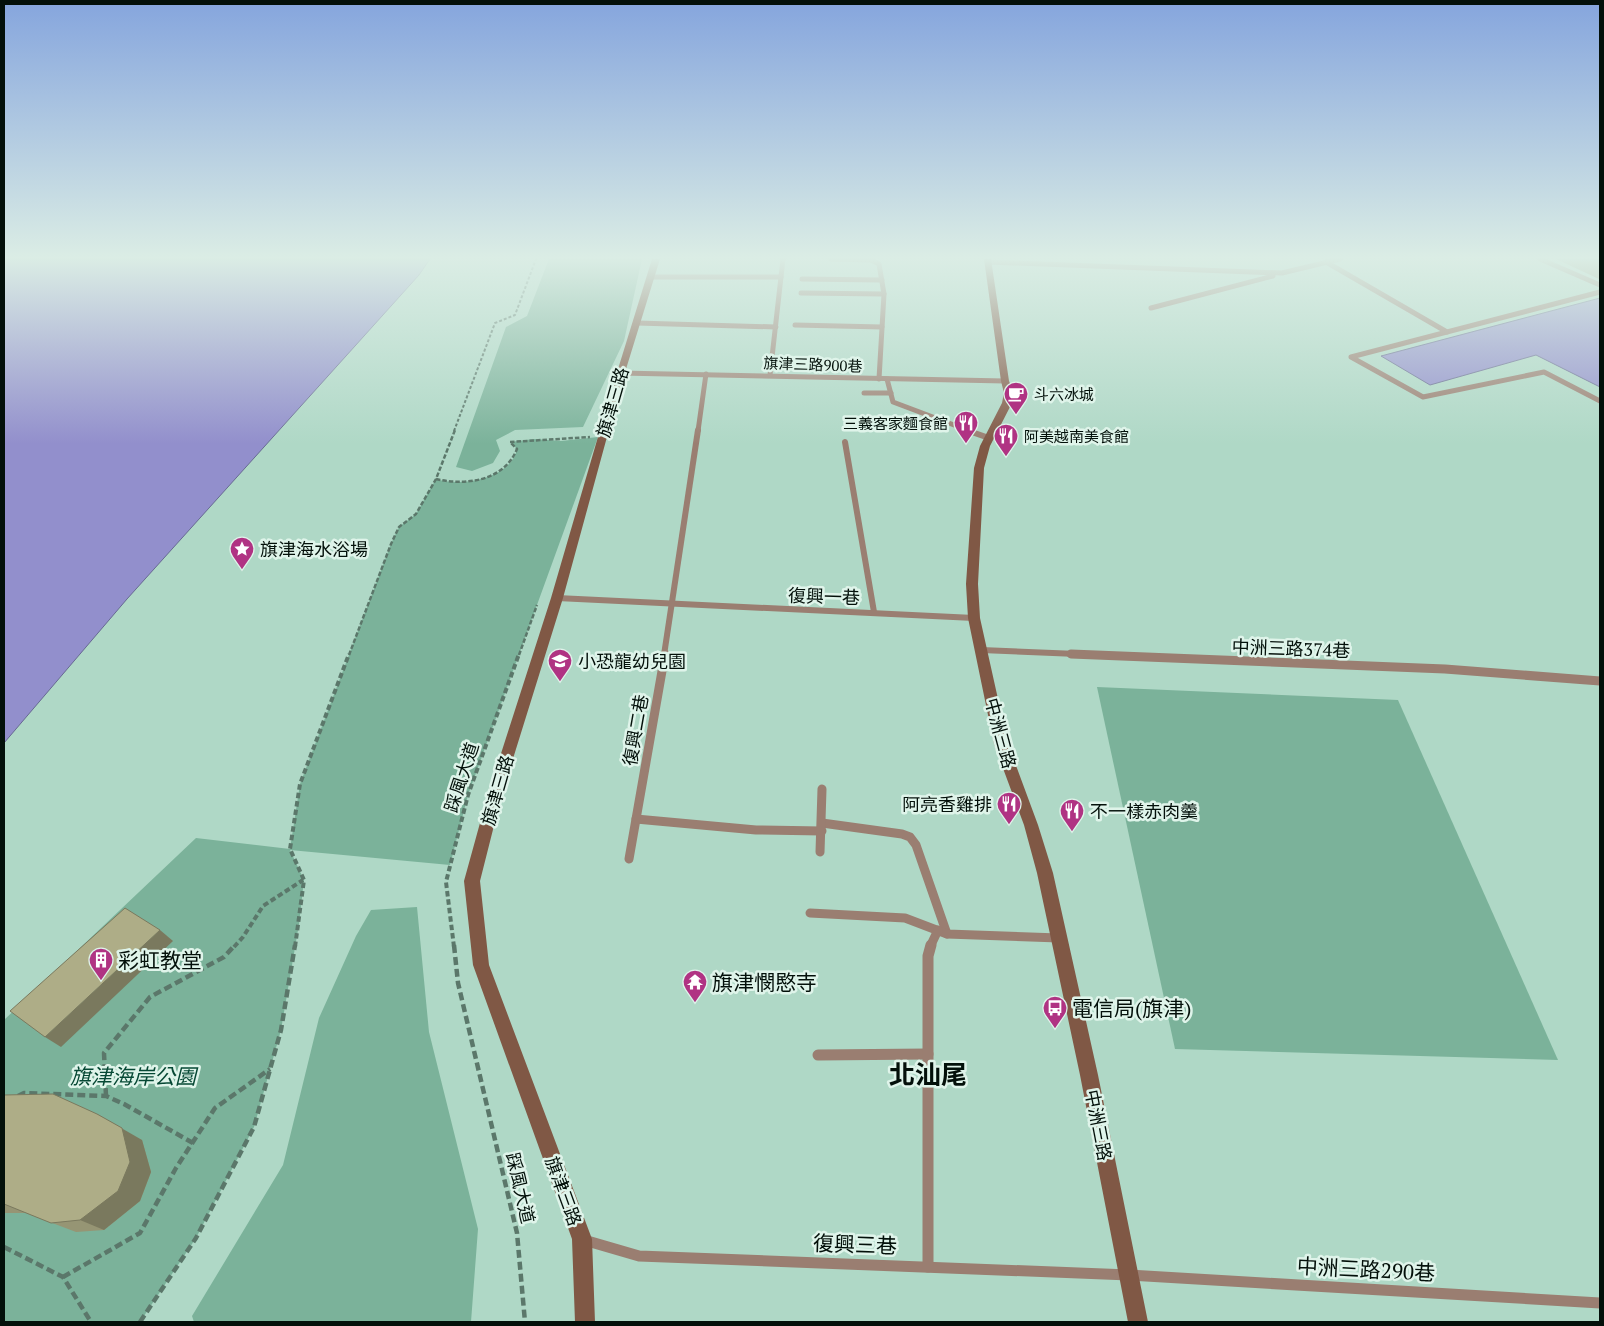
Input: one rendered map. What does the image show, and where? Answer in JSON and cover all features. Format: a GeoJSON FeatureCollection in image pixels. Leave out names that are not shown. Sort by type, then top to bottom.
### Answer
{"type":"FeatureCollection","features":[{"type":"Feature","properties":{"kind":"street","name":"中洲三路"},"geometry":{"type":"LineString","coordinates":[[996,321],[1005,381],[1009,393],[1007,403],[989,438],[979,468],[972,584],[974,618],[1001,744],[1031,825],[1045,873],[1089,1075],[1138,1322]]}},
{"type":"Feature","properties":{"kind":"street","name":"旗津三路"},"geometry":{"type":"LineString","coordinates":[[584,1322],[582,1239],[481,965],[472,881],[494,794],[557,598],[620,373],[637,323]]}},
{"type":"Feature","properties":{"kind":"lane"},"geometry":{"type":"LineString","coordinates":[[770,375],[777,321]]}},
{"type":"Feature","properties":{"kind":"lane"},"geometry":{"type":"LineString","coordinates":[[879,379],[882,321]]}},
{"type":"Feature","properties":{"kind":"lane"},"geometry":{"type":"LineString","coordinates":[[1428,321],[1447,332]]}},
{"type":"Feature","properties":{"kind":"lane"},"geometry":{"type":"LineString","coordinates":[[1490,321],[1351,357],[1424,397],[1544,372],[1600,401]]}},
{"type":"Feature","properties":{"kind":"lane"},"geometry":{"type":"LineString","coordinates":[[637,323],[776,327]]}},
{"type":"Feature","properties":{"kind":"lane"},"geometry":{"type":"LineString","coordinates":[[796,325],[882,327]]}},
{"type":"Feature","properties":{"kind":"lane","name":"旗津三路900巷"},"geometry":{"type":"LineString","coordinates":[[620,373],[1005,381]]}},
{"type":"Feature","properties":{"kind":"lane"},"geometry":{"type":"LineString","coordinates":[[673,606],[706,374]]}},
{"type":"Feature","properties":{"kind":"lane"},"geometry":{"type":"LineString","coordinates":[[887,379],[893,402],[989,438]]}},
{"type":"Feature","properties":{"kind":"lane"},"geometry":{"type":"LineString","coordinates":[[864,394],[891,393]]}},
{"type":"Feature","properties":{"kind":"lane"},"geometry":{"type":"LineString","coordinates":[[845,442],[874,612]]}},
{"type":"Feature","properties":{"kind":"lane","name":"復興一巷"},"geometry":{"type":"LineString","coordinates":[[557,598],[673,606],[874,612],[974,618]]}},
{"type":"Feature","properties":{"kind":"lane","name":"復興二巷"},"geometry":{"type":"LineString","coordinates":[[629,859],[673,606]]}},
{"type":"Feature","properties":{"kind":"lane","name":"中洲三路374巷"},"geometry":{"type":"LineString","coordinates":[[981,650],[1445,669],[1600,681]]}},
{"type":"Feature","properties":{"kind":"lane"},"geometry":{"type":"LineString","coordinates":[[820,852],[822,789]]}},
{"type":"Feature","properties":{"kind":"lane"},"geometry":{"type":"LineString","coordinates":[[636,819],[756,830],[822,827],[902,834],[910,838],[916,845],[942,932]]}},
{"type":"Feature","properties":{"kind":"lane"},"geometry":{"type":"LineString","coordinates":[[810,913],[905,918],[942,932],[1059,938]]}},
{"type":"Feature","properties":{"kind":"lane"},"geometry":{"type":"LineString","coordinates":[[928,1267],[928,956],[930,947],[942,932]]}},
{"type":"Feature","properties":{"kind":"lane"},"geometry":{"type":"LineString","coordinates":[[818,1055],[928,1054]]}},
{"type":"Feature","properties":{"kind":"lane","name":"復興三巷"},"geometry":{"type":"LineString","coordinates":[[582,1239],[639,1256],[1129,1275]]}},
{"type":"Feature","properties":{"kind":"lane","name":"中洲三路290巷"},"geometry":{"type":"LineString","coordinates":[[1129,1275],[1600,1303]]}},
{"type":"Feature","properties":{"kind":"path"},"geometry":{"type":"LineString","coordinates":[[140,1322],[196,1238],[254,1127],[281,1030],[304,880],[290,849],[300,784],[390,544],[398,527],[416,514],[436,479],[495,323],[501,321]]}},
{"type":"Feature","properties":{"kind":"path"},"geometry":{"type":"LineString","coordinates":[[436,479],[446,482],[474,481],[500,471],[516,456],[517,450],[510,442],[598,436]]}},
{"type":"Feature","properties":{"kind":"path","name":"踩風大道"},"geometry":{"type":"LineString","coordinates":[[525,1322],[517,1233],[458,983],[446,882],[468,795],[538,602]]}},
{"type":"Feature","properties":{"kind":"path"},"geometry":{"type":"LineString","coordinates":[[106,1096],[104,1053],[150,997],[224,957],[243,938],[263,906],[304,880]]}},
{"type":"Feature","properties":{"kind":"path"},"geometry":{"type":"LineString","coordinates":[[63,1277],[140,1233],[176,1168],[215,1108],[270,1068]]}},
{"type":"Feature","properties":{"kind":"path"},"geometry":{"type":"LineString","coordinates":[[10,1098],[24,1094],[106,1096],[124,1104],[193,1143]]}},
{"type":"Feature","properties":{"kind":"path"},"geometry":{"type":"LineString","coordinates":[[4,1248],[63,1277],[91,1322]]}},
{"type":"Feature","properties":{"kind":"green space"},"geometry":{"type":"Polygon","coordinates":[[[518,321],[628,321],[624,341],[583,427],[515,430],[496,440],[500,451],[493,463],[472,471],[456,467],[506,327],[518,321]]]}},
{"type":"Feature","properties":{"kind":"green space","name":"旗津海岸公園"},"geometry":{"type":"Polygon","coordinates":[[[598,437],[468,795],[450,865],[290,850],[304,880],[299,924],[281,1030],[254,1127],[196,1238],[140,1322],[4,1322],[4,1020],[196,838],[290,849],[300,784],[391,544],[399,527],[416,514],[436,479],[458,482],[471,481],[495,474],[513,459],[517,449],[510,442],[534,439],[561,441],[598,437]]]}},
{"type":"Feature","properties":{"kind":"green space"},"geometry":{"type":"Polygon","coordinates":[[[1097,687],[1398,700],[1558,1060],[1175,1049],[1097,687]]]}},
{"type":"Feature","properties":{"kind":"green space"},"geometry":{"type":"Polygon","coordinates":[[[417,907],[429,1032],[478,1229],[471,1322],[194,1322],[192,1316],[283,1165],[319,1018],[356,936],[371,910],[417,907]]]}},
{"type":"Feature","properties":{"kind":"shaded area"},"geometry":{"type":"Polygon","coordinates":[[[4,321],[378,321],[127,599],[4,743],[4,321]]]}},
{"type":"Feature","properties":{"kind":"shaded area"},"geometry":{"type":"Polygon","coordinates":[[[1514,321],[1600,321],[1600,387],[1536,355],[1430,385],[1381,356],[1514,321]]]}},
{"type":"Feature","properties":{"kind":"building"},"geometry":{"type":"Polygon","coordinates":[[[125,908],[160,930],[45,1037],[10,1011],[125,908]]]}},
{"type":"Feature","properties":{"kind":"building"},"geometry":{"type":"Polygon","coordinates":[[[53,1094],[97,1114],[122,1128],[130,1162],[118,1191],[80,1220],[51,1223],[4,1204],[4,1095],[53,1094]]]}},
{"type":"Feature","properties":{"kind":"place","name":"斗六冰城"},"geometry":{"type":"Point","coordinates":[1016,415]}},
{"type":"Feature","properties":{"kind":"place","name":"三義客家麵食館"},"geometry":{"type":"Point","coordinates":[966,444]}},
{"type":"Feature","properties":{"kind":"place","name":"阿美越南美食館"},"geometry":{"type":"Point","coordinates":[1006,457]}},
{"type":"Feature","properties":{"kind":"place","name":"旗津海水浴場"},"geometry":{"type":"Point","coordinates":[242,570]}},
{"type":"Feature","properties":{"kind":"place","name":"小恐龍幼兒園"},"geometry":{"type":"Point","coordinates":[560,682]}},
{"type":"Feature","properties":{"kind":"place","name":"阿亮香雞排"},"geometry":{"type":"Point","coordinates":[1009,825]}},
{"type":"Feature","properties":{"kind":"place","name":"不一樣赤肉羹"},"geometry":{"type":"Point","coordinates":[1072,832]}},
{"type":"Feature","properties":{"kind":"place","name":"彩虹教堂"},"geometry":{"type":"Point","coordinates":[101,981]}},
{"type":"Feature","properties":{"kind":"place","name":"旗津憫愍寺"},"geometry":{"type":"Point","coordinates":[695,1003]}},
{"type":"Feature","properties":{"kind":"place","name":"電信局(旗津)"},"geometry":{"type":"Point","coordinates":[1055,1029]}},
{"type":"Feature","properties":{"kind":"district","name":"北汕尾"},"geometry":{"type":"Point","coordinates":[928,1074]}}]}
